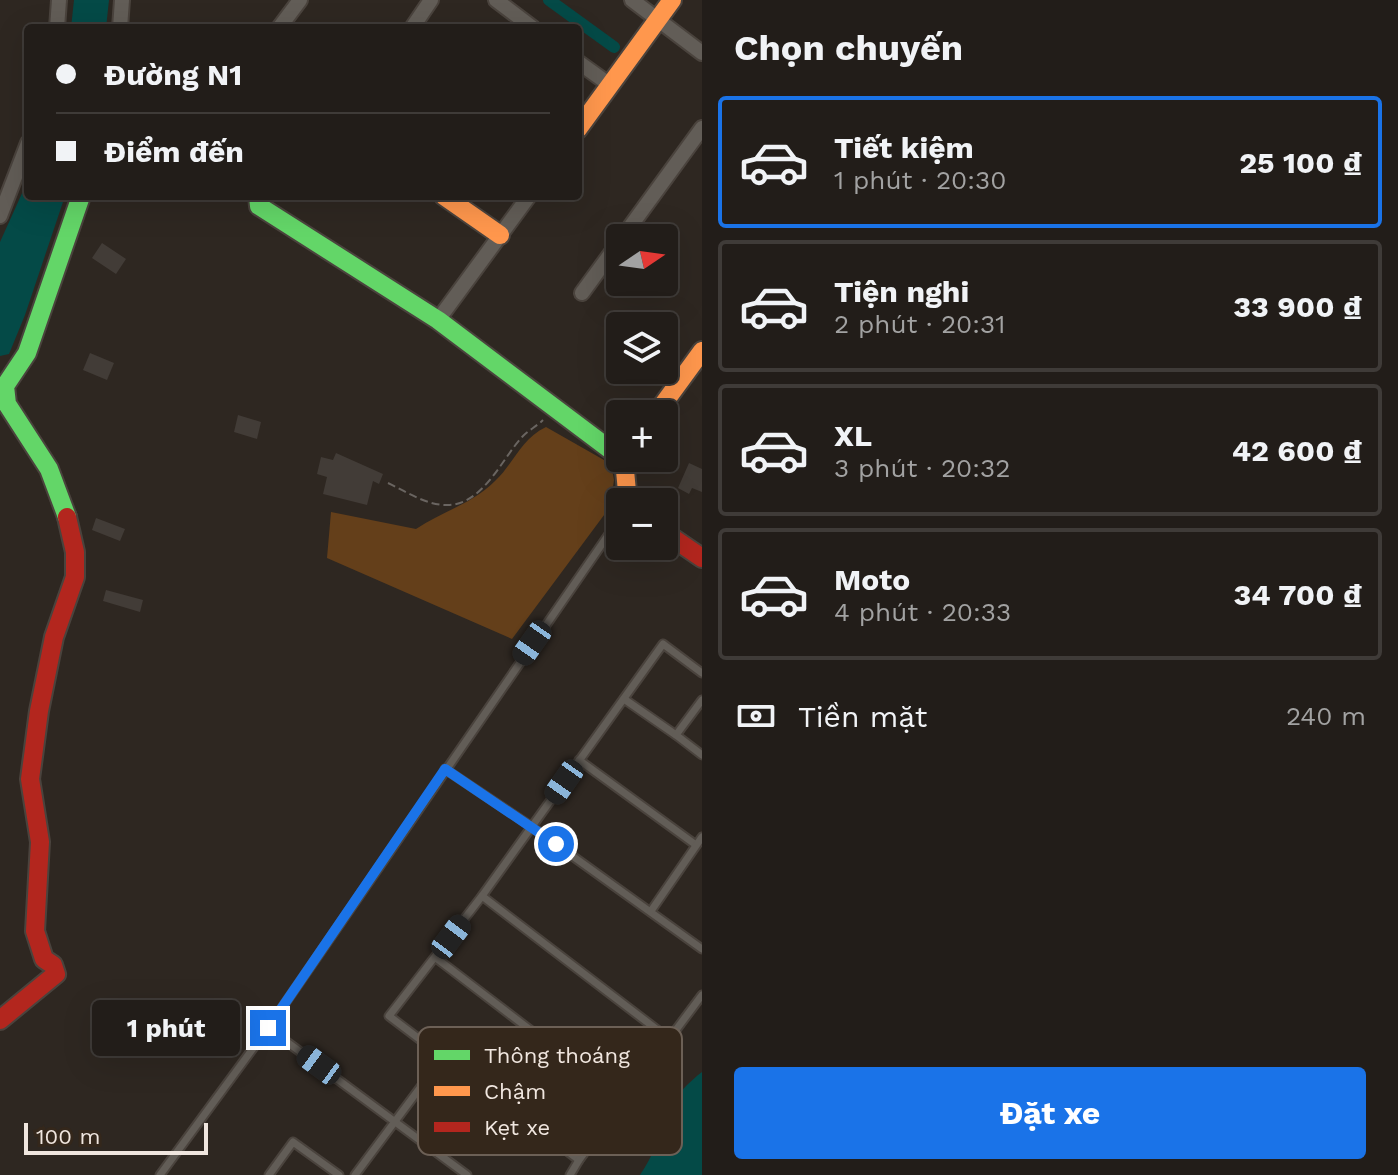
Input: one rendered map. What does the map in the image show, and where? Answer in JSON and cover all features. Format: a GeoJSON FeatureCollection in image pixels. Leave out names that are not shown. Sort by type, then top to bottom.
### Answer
{"type":"FeatureCollection","features":[{"type":"Feature","properties":{"kind":"street"},"geometry":{"type":"LineString","coordinates":[[57,24],[59,0]]}},
{"type":"Feature","properties":{"kind":"street"},"geometry":{"type":"LineString","coordinates":[[120,24],[122,0]]}},
{"type":"Feature","properties":{"kind":"street"},"geometry":{"type":"LineString","coordinates":[[282,24],[300,0]]}},
{"type":"Feature","properties":{"kind":"street"},"geometry":{"type":"LineString","coordinates":[[415,24],[431,0]]}},
{"type":"Feature","properties":{"kind":"street"},"geometry":{"type":"LineString","coordinates":[[496,0],[523,24]]}},
{"type":"Feature","properties":{"kind":"street"},"geometry":{"type":"LineString","coordinates":[[632,0],[702,53]]}},
{"type":"Feature","properties":{"kind":"street"},"geometry":{"type":"LineString","coordinates":[[582,124],[672,0]]}},
{"type":"Feature","properties":{"kind":"street"},"geometry":{"type":"LineString","coordinates":[[582,65],[610,85]]}},
{"type":"Feature","properties":{"kind":"street"},"geometry":{"type":"LineString","coordinates":[[632,224],[702,128]]}},
{"type":"Feature","properties":{"kind":"street"},"geometry":{"type":"LineString","coordinates":[[0,216],[24,153]]}},
{"type":"Feature","properties":{"kind":"street"},"geometry":{"type":"LineString","coordinates":[[0,1020],[56,974],[53,965],[44,959],[35,931],[40,842],[30,779],[39,711],[54,637],[75,577],[71,527],[49,469],[7,404],[5,386],[7,374],[27,353],[80,200]]}},
{"type":"Feature","properties":{"kind":"street"},"geometry":{"type":"LineString","coordinates":[[258,200],[259,206],[438,320],[606,446]]}},
{"type":"Feature","properties":{"kind":"street"},"geometry":{"type":"LineString","coordinates":[[450,200],[500,235]]}},
{"type":"Feature","properties":{"kind":"street"},"geometry":{"type":"LineString","coordinates":[[438,320],[526,200]]}},
{"type":"Feature","properties":{"kind":"street"},"geometry":{"type":"LineString","coordinates":[[582,293],[606,260]]}},
{"type":"Feature","properties":{"kind":"street"},"geometry":{"type":"LineString","coordinates":[[666,400],[702,351]]}},
{"type":"Feature","properties":{"kind":"street"},"geometry":{"type":"LineString","coordinates":[[678,542],[702,558]]}},
{"type":"Feature","properties":{"kind":"lane"},"geometry":{"type":"LineString","coordinates":[[160,1175],[268,1028],[606,538]]}},
{"type":"Feature","properties":{"kind":"lane"},"geometry":{"type":"LineString","coordinates":[[418,1038],[389,1016],[482,896],[663,644],[702,673]]}},
{"type":"Feature","properties":{"kind":"lane"},"geometry":{"type":"LineString","coordinates":[[624,699],[702,755]]}},
{"type":"Feature","properties":{"kind":"lane"},"geometry":{"type":"LineString","coordinates":[[676,735],[702,700]]}},
{"type":"Feature","properties":{"kind":"lane"},"geometry":{"type":"LineString","coordinates":[[579,760],[696,845]]}},
{"type":"Feature","properties":{"kind":"lane"},"geometry":{"type":"LineString","coordinates":[[445,769],[532,827],[702,949]]}},
{"type":"Feature","properties":{"kind":"lane"},"geometry":{"type":"LineString","coordinates":[[651,911],[702,837]]}},
{"type":"Feature","properties":{"kind":"lane"},"geometry":{"type":"LineString","coordinates":[[482,896],[654,1027]]}},
{"type":"Feature","properties":{"kind":"lane"},"geometry":{"type":"LineString","coordinates":[[436,958],[526,1027]]}},
{"type":"Feature","properties":{"kind":"lane"},"geometry":{"type":"LineString","coordinates":[[677,1027],[702,995]]}},
{"type":"Feature","properties":{"kind":"lane"},"geometry":{"type":"LineString","coordinates":[[268,1028],[418,1139]]}},
{"type":"Feature","properties":{"kind":"lane"},"geometry":{"type":"LineString","coordinates":[[355,1175],[418,1091]]}},
{"type":"Feature","properties":{"kind":"lane"},"geometry":{"type":"LineString","coordinates":[[269,1175],[293,1142],[339,1175]]}},
{"type":"Feature","properties":{"kind":"lane"},"geometry":{"type":"LineString","coordinates":[[440,1155],[467,1175]]}},
{"type":"Feature","properties":{"kind":"lane"},"geometry":{"type":"LineString","coordinates":[[572,1155],[579,1160]]}},
{"type":"Feature","properties":{"kind":"lane"},"geometry":{"type":"LineString","coordinates":[[570,1175],[583,1155]]}},
{"type":"Feature","properties":{"kind":"path"},"geometry":{"type":"LineString","coordinates":[[388,483],[428,502],[449,506],[465,501],[490,480],[524,435],[541,423],[553,407]]}},
{"type":"Feature","properties":{"kind":"shaded area"},"geometry":{"type":"Polygon","coordinates":[[[546,427],[606,461],[606,472],[612,472],[614,480],[613,488],[606,488],[606,512],[512,639],[327,558],[331,512],[416,529],[486,489],[537,432],[546,427]]]}},
{"type":"Feature","properties":{"kind":"water"},"geometry":{"type":"Polygon","coordinates":[[[74,0],[109,0],[106,24],[71,24],[74,0]]]}},
{"type":"Feature","properties":{"kind":"water"},"geometry":{"type":"Polygon","coordinates":[[[24,189],[24,200],[64,200],[25,315],[9,354],[0,356],[0,242],[24,189]]]}},
{"type":"Feature","properties":{"kind":"water"},"geometry":{"type":"Polygon","coordinates":[[[702,1072],[702,1175],[640,1175],[651,1155],[682,1155],[682,1092],[702,1072]]]}},
{"type":"Feature","properties":{"kind":"building"},"geometry":{"type":"Polygon","coordinates":[[[102,243],[126,259],[116,274],[92,258],[102,243]]]}},
{"type":"Feature","properties":{"kind":"building"},"geometry":{"type":"Polygon","coordinates":[[[90,353],[114,363],[107,380],[83,370],[90,353]]]}},
{"type":"Feature","properties":{"kind":"building"},"geometry":{"type":"Polygon","coordinates":[[[238,415],[261,422],[257,439],[234,432],[238,415]]]}},
{"type":"Feature","properties":{"kind":"building"},"geometry":{"type":"Polygon","coordinates":[[[336,453],[383,474],[379,484],[373,481],[367,505],[323,494],[327,477],[317,474],[321,457],[333,460],[336,453]]]}},
{"type":"Feature","properties":{"kind":"building"},"geometry":{"type":"Polygon","coordinates":[[[689,463],[702,469],[702,492],[692,488],[689,494],[678,488],[689,463]]]}},
{"type":"Feature","properties":{"kind":"building"},"geometry":{"type":"Polygon","coordinates":[[[96,518],[125,529],[120,541],[92,530],[96,518]]]}},
{"type":"Feature","properties":{"kind":"building"},"geometry":{"type":"Polygon","coordinates":[[[106,590],[143,600],[140,612],[103,601],[106,590]]]}},
{"type":"Feature","properties":{"kind":"waterway"},"geometry":{"type":"LineString","coordinates":[[549,0],[614,47]]}},
{"type":"Feature","properties":{"kind":"traffic: fast"},"geometry":{"type":"LineString","coordinates":[[67,517],[49,469],[7,404],[5,386],[27,353],[80,200]]}},
{"type":"Feature","properties":{"kind":"traffic: fast"},"geometry":{"type":"LineString","coordinates":[[258,200],[259,206],[438,320],[606,446]]}},
{"type":"Feature","properties":{"kind":"traffic: slow"},"geometry":{"type":"LineString","coordinates":[[582,124],[672,0]]}},
{"type":"Feature","properties":{"kind":"traffic: slow"},"geometry":{"type":"LineString","coordinates":[[450,200],[500,235]]}},
{"type":"Feature","properties":{"kind":"traffic: slow"},"geometry":{"type":"LineString","coordinates":[[666,400],[702,351]]}},
{"type":"Feature","properties":{"kind":"traffic: slow"},"geometry":{"type":"LineString","coordinates":[[625,472],[627,488]]}},
{"type":"Feature","properties":{"kind":"traffic: jam"},"geometry":{"type":"LineString","coordinates":[[0,1020],[56,974],[53,965],[44,959],[35,931],[40,842],[30,779],[39,711],[54,637],[75,577],[75,552],[67,517]]}},
{"type":"Feature","properties":{"kind":"traffic: jam"},"geometry":{"type":"LineString","coordinates":[[678,542],[702,558]]}},
{"type":"Feature","properties":{"kind":"route"},"geometry":{"type":"LineString","coordinates":[[268,1028],[445,769],[556,844]]}}]}
